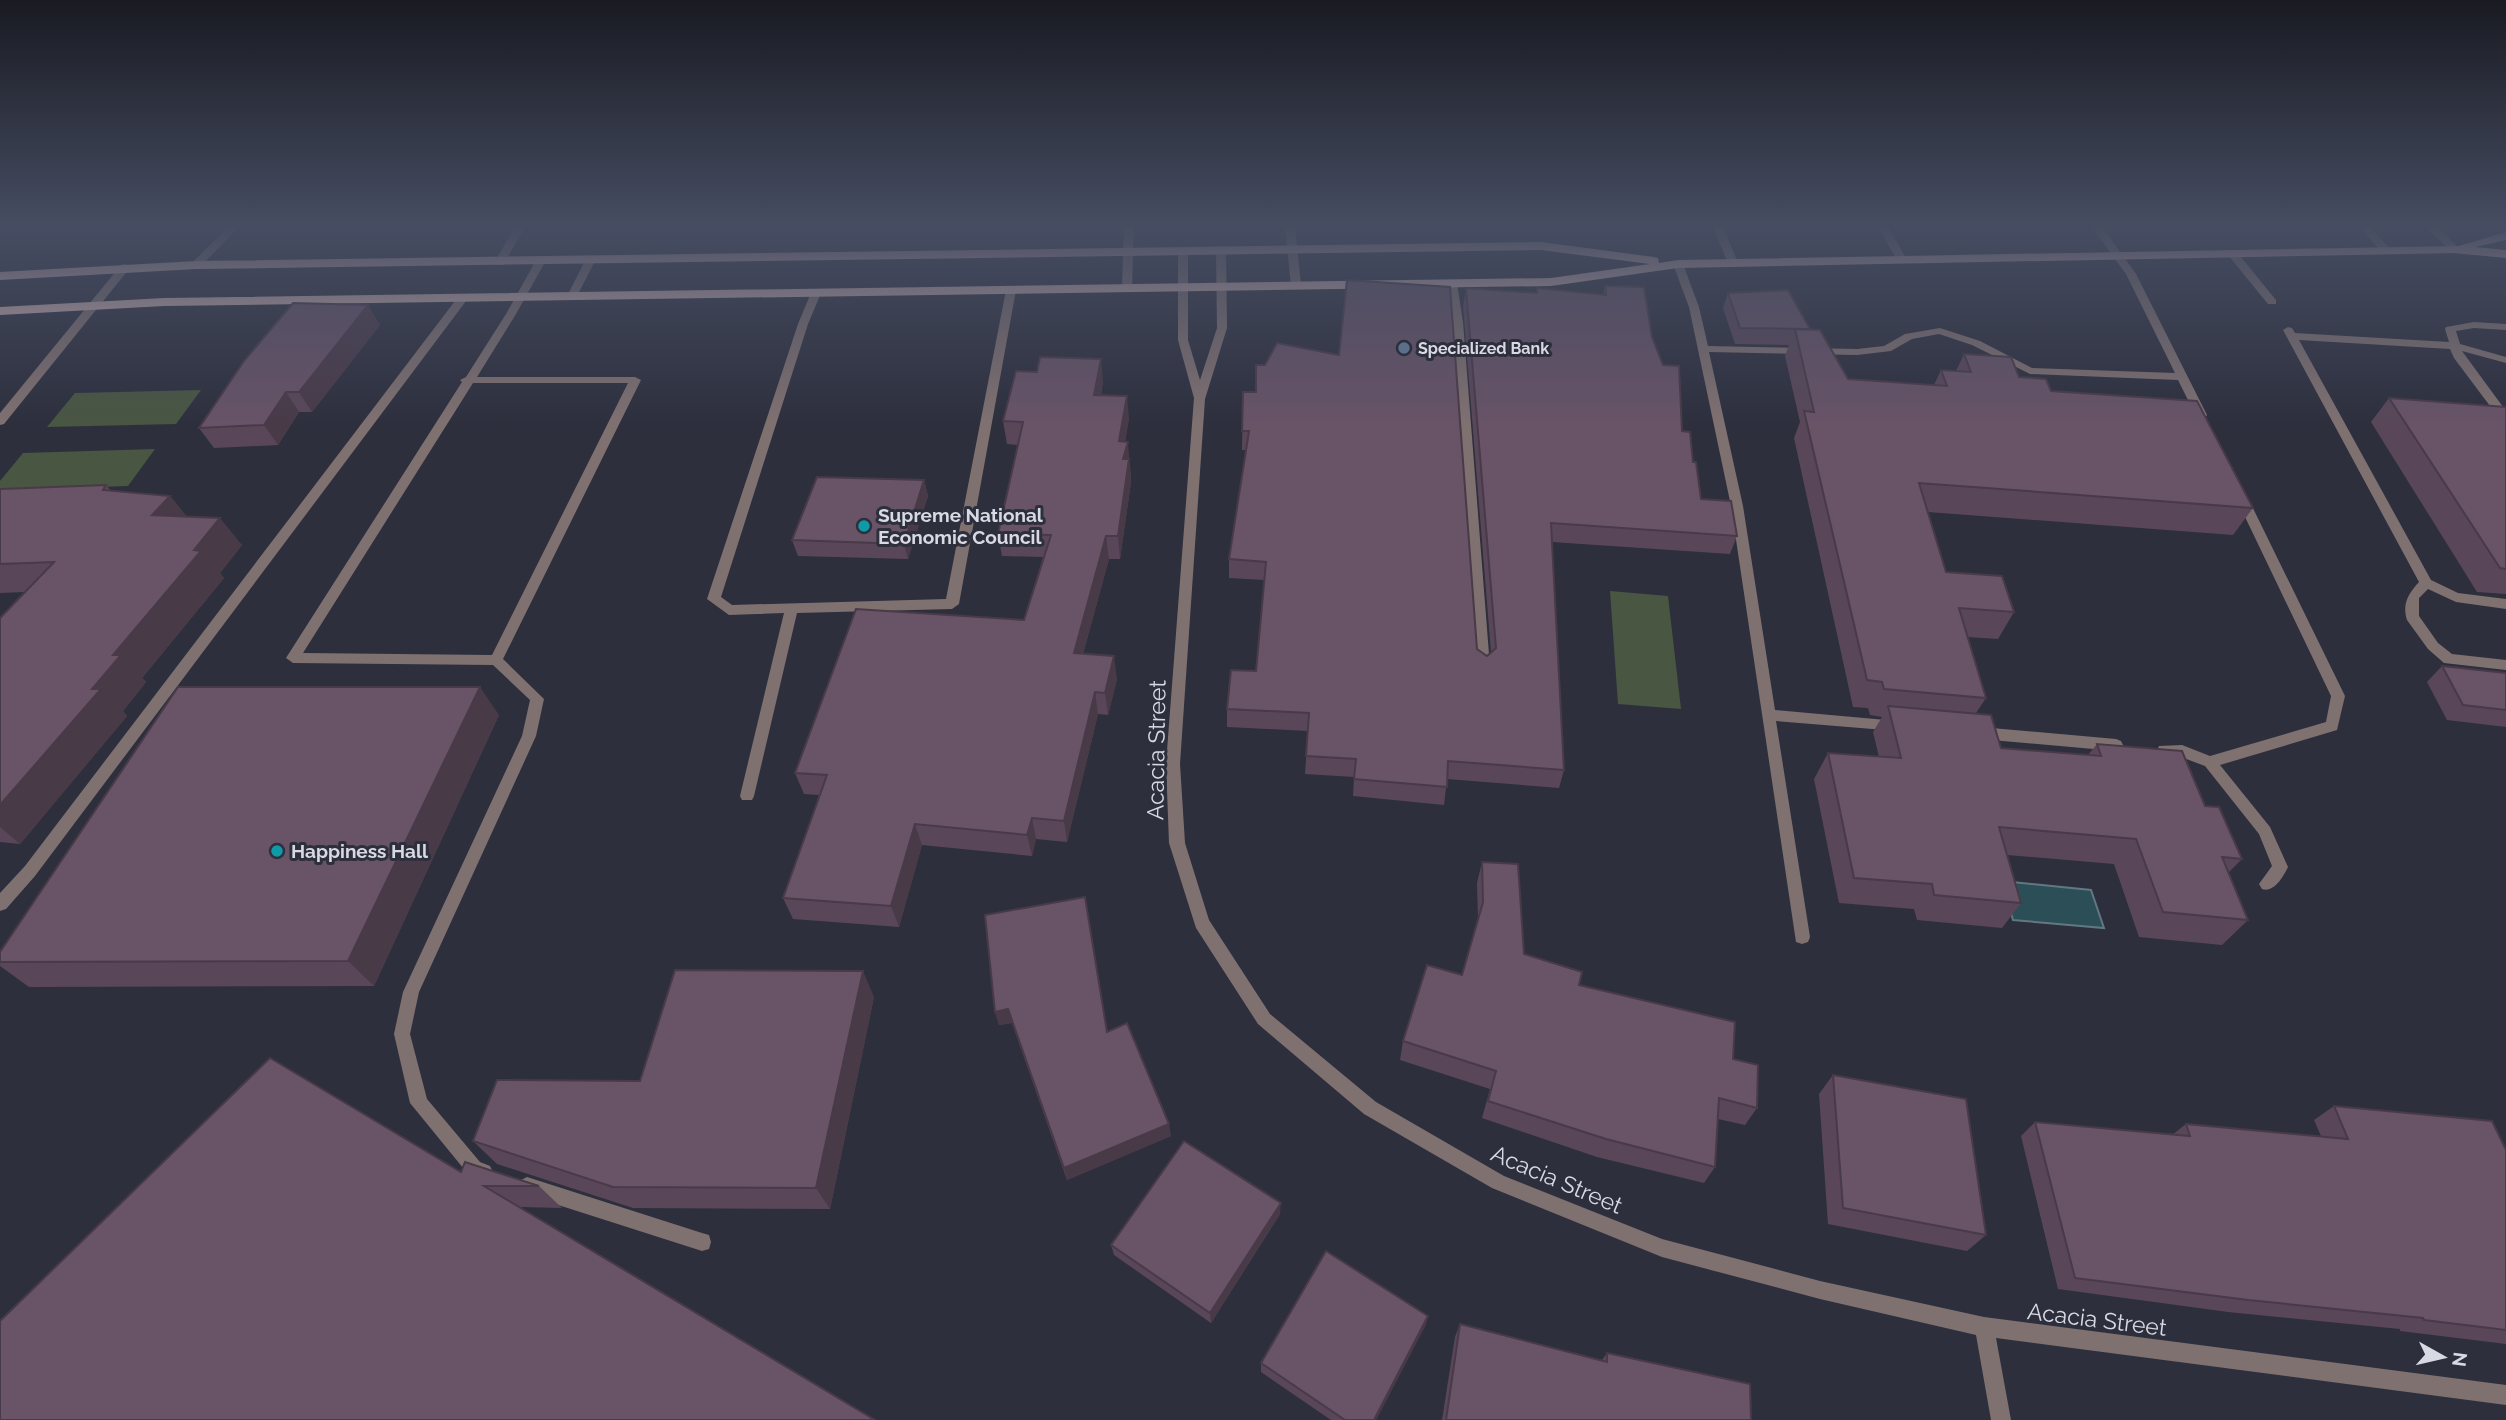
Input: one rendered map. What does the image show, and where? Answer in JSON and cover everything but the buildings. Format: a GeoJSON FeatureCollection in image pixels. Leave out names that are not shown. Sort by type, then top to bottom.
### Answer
{"type":"FeatureCollection","features":[{"type":"Feature","properties":{"kind":"main road"},"geometry":{"type":"LineString","coordinates":[[0,311],[95,304],[794,293]]}},
{"type":"Feature","properties":{"kind":"street"},"geometry":{"type":"LineString","coordinates":[[0,421],[104,293]]}},
{"type":"Feature","properties":{"kind":"street"},"geometry":{"type":"LineString","coordinates":[[521,293],[293,658],[496,660],[537,699],[529,736],[411,992],[402,1034],[419,1102],[474,1168],[702,1242]]}},
{"type":"Feature","properties":{"kind":"street"},"geometry":{"type":"LineString","coordinates":[[816,293],[803,324],[714,598],[729,610],[952,604],[1009,293]]}},
{"type":"Feature","properties":{"kind":"street","name":"Acacia Street"},"geometry":{"type":"LineString","coordinates":[[1182,293],[1183,340],[1199,399]]}},
{"type":"Feature","properties":{"kind":"street","name":"Acacia Street"},"geometry":{"type":"LineString","coordinates":[[1221,293],[1220,339],[1199,399],[1173,764],[1177,843],[1202,923],[1264,1019],[1370,1108],[1498,1182],[1662,1248],[1821,1290],[1984,1327],[2506,1395]]}},
{"type":"Feature","properties":{"kind":"street"},"geometry":{"type":"LineString","coordinates":[[1454,293],[1458,322],[1483,667]]}},
{"type":"Feature","properties":{"kind":"street"},"geometry":{"type":"LineString","coordinates":[[1689,293],[1704,349],[1737,506],[1802,937]]}},
{"type":"Feature","properties":{"kind":"street"},"geometry":{"type":"LineString","coordinates":[[2142,293],[2207,426]]}},
{"type":"Feature","properties":{"kind":"street"},"geometry":{"type":"LineString","coordinates":[[2265,293],[2272,302]]}},
{"type":"Feature","properties":{"kind":"street"},"geometry":{"type":"LineString","coordinates":[[0,904],[30,871],[462,299]]}},
{"type":"Feature","properties":{"kind":"street"},"geometry":{"type":"LineString","coordinates":[[2506,327],[2474,325],[2450,329],[2458,356],[2506,419]]}},
{"type":"Feature","properties":{"kind":"street"},"geometry":{"type":"LineString","coordinates":[[1704,349],[1857,352],[1887,349],[1909,336],[1940,331],[1976,343],[2029,371],[2183,377]]}},
{"type":"Feature","properties":{"kind":"street"},"geometry":{"type":"LineString","coordinates":[[2506,360],[2456,346],[2289,333],[2426,583],[2456,597],[2506,604]]}},
{"type":"Feature","properties":{"kind":"street"},"geometry":{"type":"LineString","coordinates":[[467,380],[635,380],[496,660]]}},
{"type":"Feature","properties":{"kind":"street"},"geometry":{"type":"LineString","coordinates":[[2210,762],[2332,726],[2338,696],[2236,488]]}},
{"type":"Feature","properties":{"kind":"street"},"geometry":{"type":"LineString","coordinates":[[2426,583],[2413,597],[2412,617],[2433,646],[2449,659],[2506,664]]}},
{"type":"Feature","properties":{"kind":"street"},"geometry":{"type":"LineString","coordinates":[[747,796],[792,608]]}},
{"type":"Feature","properties":{"kind":"street"},"geometry":{"type":"LineString","coordinates":[[1769,715],[1907,727]]}},
{"type":"Feature","properties":{"kind":"street"},"geometry":{"type":"LineString","coordinates":[[1962,732],[2127,746]]}},
{"type":"Feature","properties":{"kind":"street"},"geometry":{"type":"LineString","coordinates":[[2154,749],[2182,751],[2210,762],[2265,831],[2280,867],[2267,884]]}},
{"type":"Feature","properties":{"kind":"street"},"geometry":{"type":"LineString","coordinates":[[1984,1327],[2001,1420]]}},
{"type":"Feature","properties":{"kind":"shaded area"},"geometry":{"type":"Polygon","coordinates":[[[201,390],[176,424],[47,427],[75,393],[201,390]]]}},
{"type":"Feature","properties":{"kind":"shaded area"},"geometry":{"type":"Polygon","coordinates":[[[155,449],[128,486],[0,490],[0,481],[23,453],[155,449]]]}},
{"type":"Feature","properties":{"kind":"shaded area"},"geometry":{"type":"Polygon","coordinates":[[[1610,591],[1668,596],[1681,709],[1618,704],[1610,591]]]}},
{"type":"Feature","properties":{"kind":"shaded area"},"geometry":{"type":"Polygon","coordinates":[[[2002,881],[2091,890],[2104,928],[2013,920],[2002,881]]]}},
{"type":"Feature","properties":{"kind":"place","name":"Specialized Bank"},"geometry":{"type":"Point","coordinates":[1404,348]}},
{"type":"Feature","properties":{"kind":"place","name":"Supreme National Economic Council"},"geometry":{"type":"Point","coordinates":[864,526]}},
{"type":"Feature","properties":{"kind":"place","name":"Happiness Hall"},"geometry":{"type":"Point","coordinates":[277,851]}}]}
